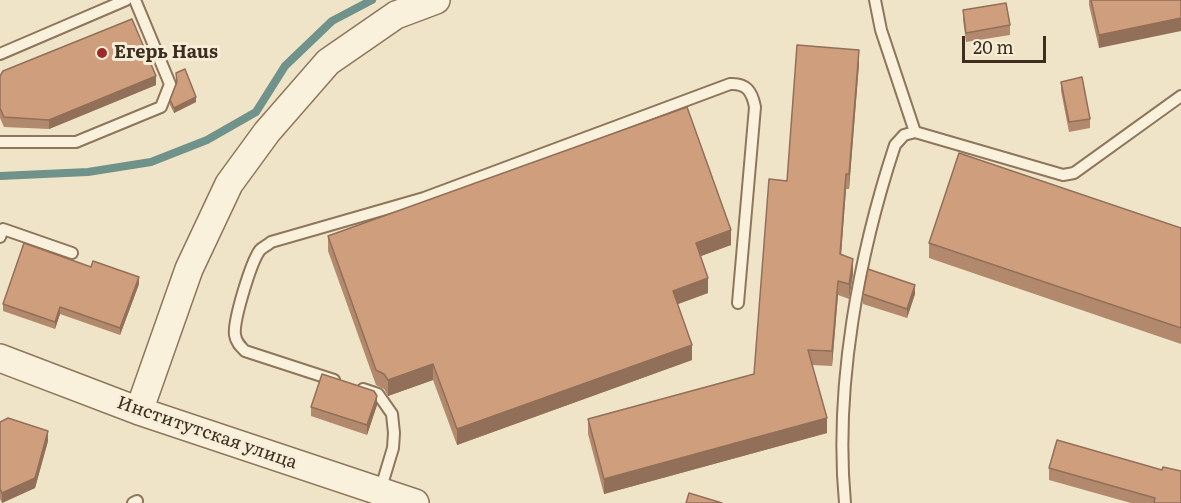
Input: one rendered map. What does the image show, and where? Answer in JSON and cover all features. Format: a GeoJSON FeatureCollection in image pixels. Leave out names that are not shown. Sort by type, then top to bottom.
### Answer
{"type":"FeatureCollection","features":[{"type":"Feature","properties":{"kind":"street"},"geometry":{"type":"LineString","coordinates":[[139,411],[189,269],[229,184],[267,132],[328,62],[396,15],[436,0]]}},
{"type":"Feature","properties":{"kind":"street","name":"Институтская улица"},"geometry":{"type":"LineString","coordinates":[[0,357],[139,411],[415,503]]}},
{"type":"Feature","properties":{"kind":"lane"},"geometry":{"type":"LineString","coordinates":[[0,54],[126,0]]}},
{"type":"Feature","properties":{"kind":"lane"},"geometry":{"type":"LineString","coordinates":[[0,141],[76,142],[161,107],[170,84],[135,0]]}},
{"type":"Feature","properties":{"kind":"lane"},"geometry":{"type":"LineString","coordinates":[[875,0],[881,30],[915,132]]}},
{"type":"Feature","properties":{"kind":"lane"},"geometry":{"type":"LineString","coordinates":[[380,491],[393,448],[394,433],[392,414],[378,394],[244,351],[237,342],[234,333],[237,313],[256,257],[261,249],[271,242],[424,198],[730,84],[740,84],[747,87],[755,106],[738,303]]}},
{"type":"Feature","properties":{"kind":"lane"},"geometry":{"type":"LineString","coordinates":[[844,503],[842,446],[853,318],[868,237],[895,145],[904,135],[915,132],[1063,175],[1080,169],[1181,96]]}},
{"type":"Feature","properties":{"kind":"lane"},"geometry":{"type":"LineString","coordinates":[[0,237],[3,229],[72,253]]}},
{"type":"Feature","properties":{"kind":"building"},"geometry":{"type":"Polygon","coordinates":[[[1091,0],[1181,0],[1181,18],[1099,35],[1091,0]]]}},
{"type":"Feature","properties":{"kind":"building"},"geometry":{"type":"Polygon","coordinates":[[[1006,3],[1010,25],[966,33],[963,10],[1006,3]]]}},
{"type":"Feature","properties":{"kind":"building"},"geometry":{"type":"Polygon","coordinates":[[[132,19],[156,76],[49,120],[4,117],[0,108],[0,76],[3,71],[132,19]]]}},
{"type":"Feature","properties":{"kind":"building"},"geometry":{"type":"Polygon","coordinates":[[[797,45],[859,50],[840,254],[853,259],[849,284],[838,281],[832,351],[808,350],[827,418],[604,479],[588,419],[754,374],[769,179],[787,181],[797,45]]]}},
{"type":"Feature","properties":{"kind":"building"},"geometry":{"type":"Polygon","coordinates":[[[185,69],[196,97],[174,108],[170,100],[177,82],[176,73],[185,69]]]}},
{"type":"Feature","properties":{"kind":"building"},"geometry":{"type":"Polygon","coordinates":[[[1082,77],[1090,119],[1069,122],[1061,82],[1082,77]]]}},
{"type":"Feature","properties":{"kind":"building"},"geometry":{"type":"Polygon","coordinates":[[[687,107],[731,230],[696,243],[708,278],[673,291],[692,345],[457,429],[433,364],[388,380],[384,374],[376,370],[328,236],[687,107]]]}},
{"type":"Feature","properties":{"kind":"building"},"geometry":{"type":"Polygon","coordinates":[[[959,153],[1181,228],[1181,328],[929,243],[959,153]]]}},
{"type":"Feature","properties":{"kind":"building"},"geometry":{"type":"Polygon","coordinates":[[[24,243],[91,267],[93,261],[139,277],[120,328],[60,307],[55,322],[3,304],[24,243]]]}},
{"type":"Feature","properties":{"kind":"building"},"geometry":{"type":"Polygon","coordinates":[[[868,269],[915,285],[907,309],[863,294],[868,269]]]}},
{"type":"Feature","properties":{"kind":"building"},"geometry":{"type":"Polygon","coordinates":[[[322,374],[374,391],[377,396],[367,425],[311,407],[322,374]]]}},
{"type":"Feature","properties":{"kind":"building"},"geometry":{"type":"Polygon","coordinates":[[[8,418],[48,431],[35,478],[2,493],[0,489],[0,422],[8,418]]]}},
{"type":"Feature","properties":{"kind":"building"},"geometry":{"type":"Polygon","coordinates":[[[1057,440],[1162,470],[1163,467],[1181,471],[1181,503],[1154,503],[1155,498],[1049,468],[1057,440]]]}},
{"type":"Feature","properties":{"kind":"building"},"geometry":{"type":"Polygon","coordinates":[[[689,493],[722,503],[686,503],[689,493]]]}},
{"type":"Feature","properties":{"kind":"waterway"},"geometry":{"type":"LineString","coordinates":[[0,176],[88,172],[151,162],[207,140],[256,112],[285,66],[332,21],[372,0]]}},
{"type":"Feature","properties":{"kind":"place","name":"Егерь Haus"},"geometry":{"type":"Point","coordinates":[102,53]}}]}
